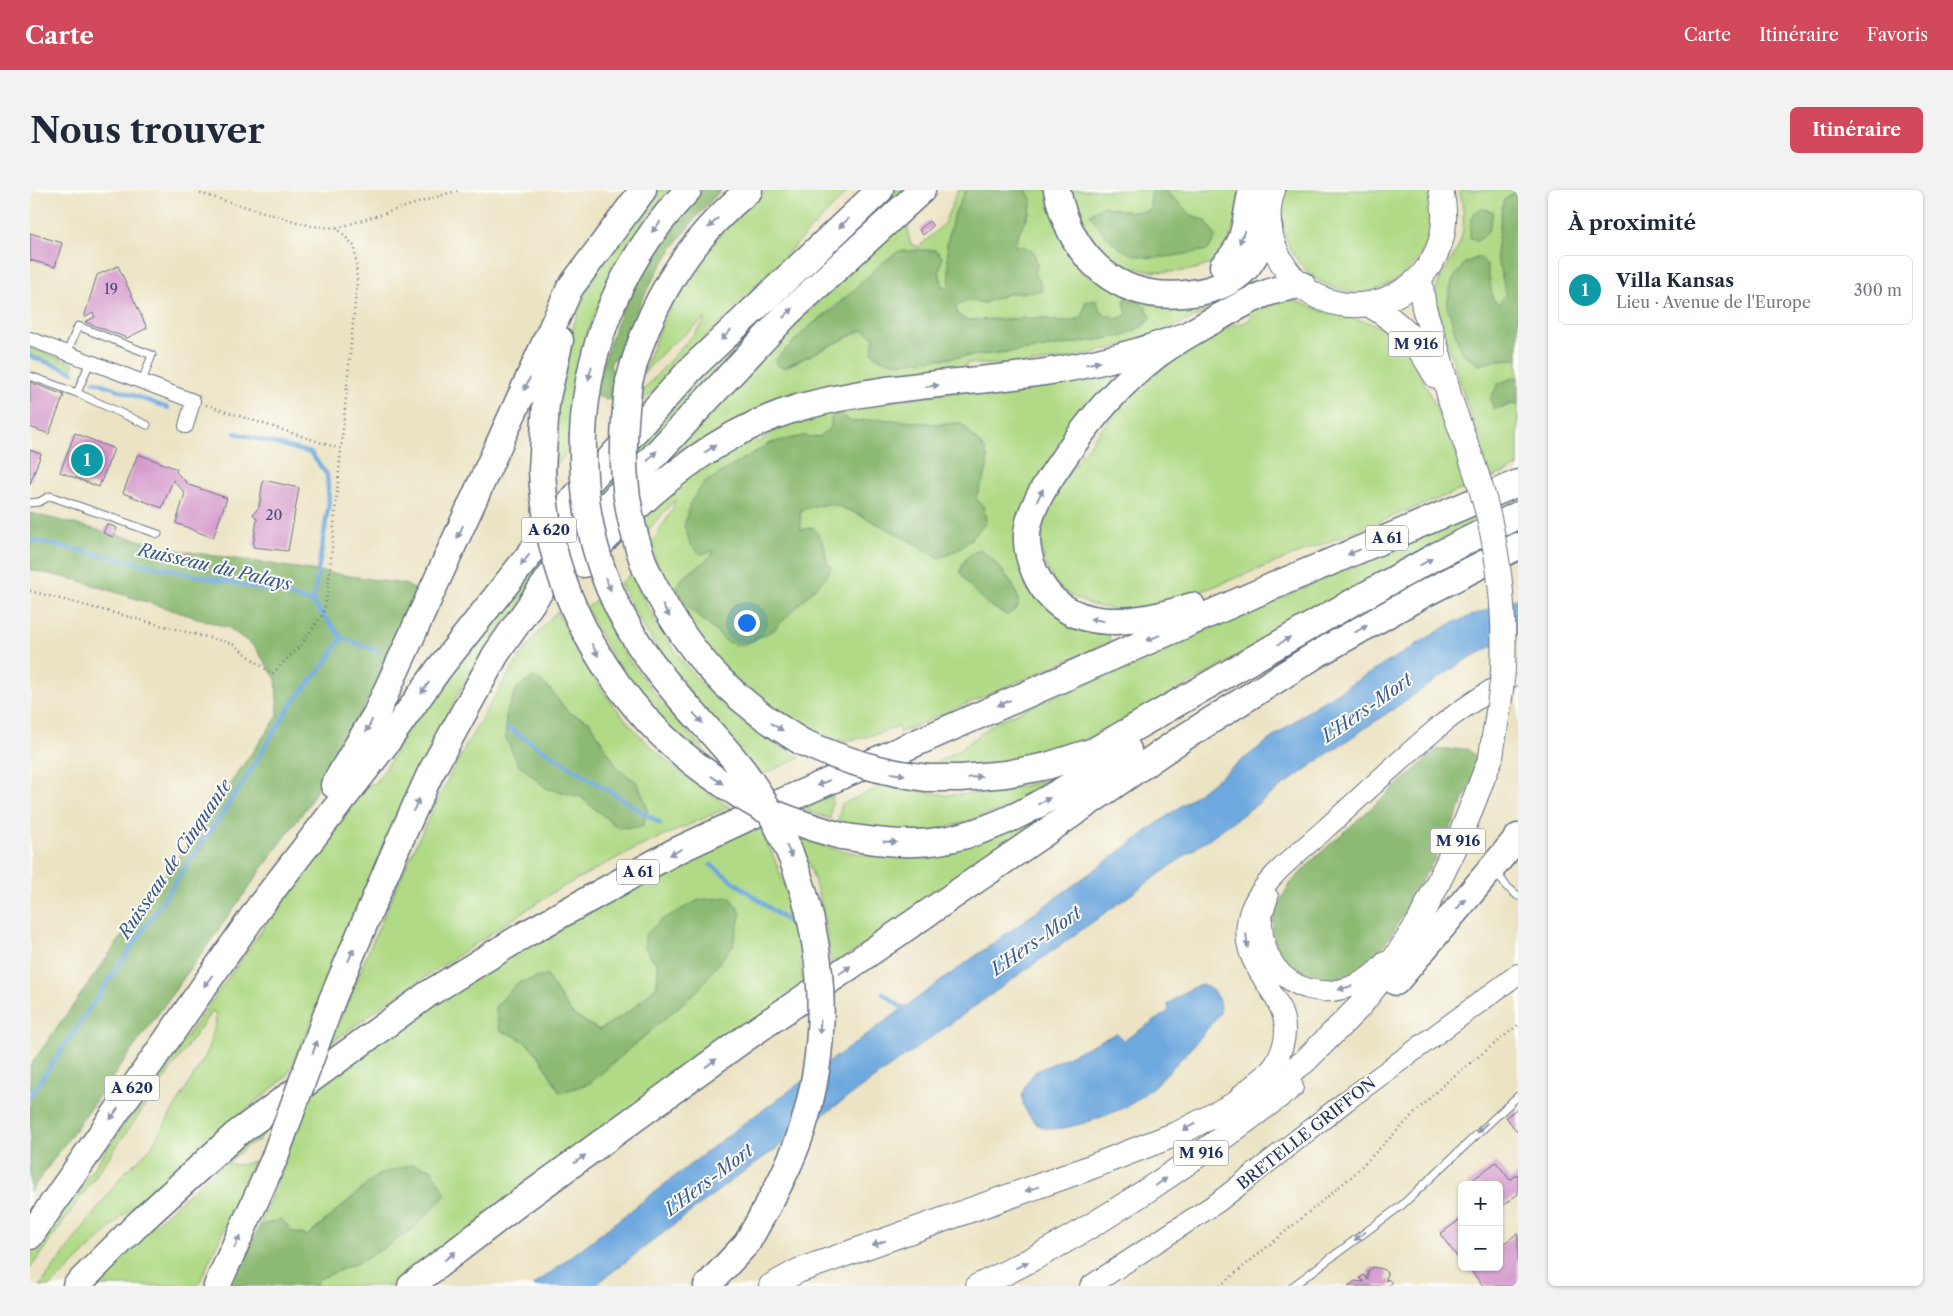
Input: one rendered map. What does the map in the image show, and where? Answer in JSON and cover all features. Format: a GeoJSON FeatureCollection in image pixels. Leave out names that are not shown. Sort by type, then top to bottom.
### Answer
{"type":"FeatureCollection","features":[{"type":"Feature","properties":{"kind":"highway"},"geometry":{"type":"LineString","coordinates":[[260,906],[267,883],[341,775],[376,714],[570,288],[595,256],[621,217],[643,190]]}},
{"type":"Feature","properties":{"kind":"highway"},"geometry":{"type":"LineString","coordinates":[[688,190],[651,233],[614,299],[601,330],[588,379],[584,403],[584,493],[588,520],[600,565],[614,598],[632,632],[658,671],[729,753],[764,802],[778,827],[800,880],[816,944],[821,1008],[819,1050],[801,1132],[775,1194],[747,1242],[707,1286]]}},
{"type":"Feature","properties":{"kind":"highway"},"geometry":{"type":"LineString","coordinates":[[749,190],[703,234],[662,294],[636,354],[629,382],[622,443],[624,488],[630,519],[644,567],[676,628],[723,685],[775,726],[802,742],[863,766],[927,778],[961,778],[1006,774],[1047,766],[1094,751],[1436,556],[1518,515]]}},
{"type":"Feature","properties":{"kind":"highway","name":"A 620"},"geometry":{"type":"LineString","coordinates":[[30,1236],[260,906],[387,742],[438,670],[576,496],[693,367],[880,190]]}},
{"type":"Feature","properties":{"kind":"highway","name":"A 620"},"geometry":{"type":"LineString","coordinates":[[217,1286],[274,1159],[332,1000],[399,841],[430,774],[496,654],[523,614],[598,516],[787,314],[922,190]]}},
{"type":"Feature","properties":{"kind":"highway"},"geometry":{"type":"LineString","coordinates":[[1057,190],[1070,233],[1088,259],[1103,272],[1138,291],[1156,295],[1177,296],[1212,289],[1228,282],[1246,267],[1269,228]]}},
{"type":"Feature","properties":{"kind":"highway"},"geometry":{"type":"LineString","coordinates":[[1177,296],[1194,280],[1220,269],[1233,255],[1244,235],[1252,190]]}},
{"type":"Feature","properties":{"kind":"highway"},"geometry":{"type":"LineString","coordinates":[[1273,190],[1269,210],[1269,228],[1280,260],[1302,285],[1317,295],[1333,301],[1368,304],[1387,300],[1405,291],[1420,279],[1430,266],[1443,236],[1445,220],[1441,190]]}},
{"type":"Feature","properties":{"kind":"highway"},"geometry":{"type":"LineString","coordinates":[[595,256],[564,331],[546,402],[542,471],[543,493],[552,541],[571,601],[597,655],[632,704],[674,748],[698,767],[742,796],[765,809],[841,836],[894,842],[934,842],[961,837],[1000,823],[1049,798],[1209,700],[1242,665]]}},
{"type":"Feature","properties":{"kind":"highway","name":"M 916"},"geometry":{"type":"LineString","coordinates":[[978,1286],[1021,1266],[1093,1227],[1159,1184],[1309,1073],[1362,1023],[1396,982],[1427,924],[1473,824],[1486,786],[1503,670],[1501,598],[1497,559],[1487,506],[1450,399],[1424,308],[1420,279]]}},
{"type":"Feature","properties":{"kind":"highway"},"geometry":{"type":"LineString","coordinates":[[1278,584],[1212,599],[1160,615],[1120,622],[1102,622],[1085,618],[1055,601],[1044,590],[1027,549],[1029,522],[1044,488],[1074,443],[1102,408],[1156,355],[1253,297],[1271,290],[1302,285]]}},
{"type":"Feature","properties":{"kind":"highway","name":"M 916"},"geometry":{"type":"LineString","coordinates":[[1368,304],[1392,318],[1409,334],[1450,399]]}},
{"type":"Feature","properties":{"kind":"highway"},"geometry":{"type":"LineString","coordinates":[[467,706],[516,644],[605,539],[682,468],[722,441],[755,424],[800,407],[856,395],[1046,372],[1113,360],[1187,335]]}},
{"type":"Feature","properties":{"kind":"highway","name":"A 61"},"geometry":{"type":"LineString","coordinates":[[76,1286],[138,1224],[235,1135],[428,994],[524,935],[674,852],[776,804],[1278,584],[1507,488]]}},
{"type":"Feature","properties":{"kind":"highway"},"geometry":{"type":"LineString","coordinates":[[411,1286],[520,1202],[744,1039],[1183,738],[1319,653],[1422,595],[1518,546]]}},
{"type":"Feature","properties":{"kind":"highway","name":"M 916"},"geometry":{"type":"LineString","coordinates":[[771,1286],[798,1271],[1034,1188],[1179,1133],[1270,1086],[1304,1062],[1360,1006],[1381,979],[1419,922],[1460,838],[1491,757]]}},
{"type":"Feature","properties":{"kind":"highway"},"geometry":{"type":"LineString","coordinates":[[1396,982],[1518,837]]}},
{"type":"Feature","properties":{"kind":"main road"},"geometry":{"type":"LineString","coordinates":[[1232,1104],[1276,1063],[1282,1046],[1284,1024],[1282,1009],[1249,956],[1245,934],[1250,910],[1262,890],[1295,857],[1440,726],[1518,673]]}},
{"type":"Feature","properties":{"kind":"main road"},"geometry":{"type":"LineString","coordinates":[[1295,857],[1269,896],[1261,922],[1265,949],[1278,970],[1296,985],[1316,992],[1342,990],[1360,984],[1376,973],[1419,922]]}},
{"type":"Feature","properties":{"kind":"main road","name":"BRETELLE GRIFFON"},"geometry":{"type":"LineString","coordinates":[[1090,1286],[1218,1202],[1346,1101],[1518,974]]}},
{"type":"Feature","properties":{"kind":"street"},"geometry":{"type":"LineString","coordinates":[[30,339],[193,401],[186,426]]}},
{"type":"Feature","properties":{"kind":"lane"},"geometry":{"type":"LineString","coordinates":[[67,353],[78,326],[152,356],[142,382]]}},
{"type":"Feature","properties":{"kind":"lane"},"geometry":{"type":"LineString","coordinates":[[77,394],[90,362]]}},
{"type":"Feature","properties":{"kind":"lane"},"geometry":{"type":"LineString","coordinates":[[30,376],[77,394],[147,425]]}},
{"type":"Feature","properties":{"kind":"lane"},"geometry":{"type":"LineString","coordinates":[[30,503],[40,502],[50,496],[158,534]]}},
{"type":"Feature","properties":{"kind":"lane"},"geometry":{"type":"LineString","coordinates":[[1493,866],[1506,886],[1518,896]]}},
{"type":"Feature","properties":{"kind":"lane"},"geometry":{"type":"LineString","coordinates":[[1293,1286],[1402,1205],[1518,1096]]}},
{"type":"Feature","properties":{"kind":"path"},"geometry":{"type":"LineString","coordinates":[[197,190],[199,193],[310,226],[337,228],[460,190]]}},
{"type":"Feature","properties":{"kind":"path"},"geometry":{"type":"LineString","coordinates":[[30,592],[233,644],[272,674],[299,647],[323,614],[328,590],[357,281],[355,247],[337,228]]}},
{"type":"Feature","properties":{"kind":"path"},"geometry":{"type":"LineString","coordinates":[[193,401],[341,448]]}},
{"type":"Feature","properties":{"kind":"path"},"geometry":{"type":"LineString","coordinates":[[1220,1286],[1352,1177],[1443,1085],[1518,1025]]}},
{"type":"Feature","properties":{"kind":"green space"},"geometry":{"type":"Polygon","coordinates":[[[654,190],[671,190],[658,203],[627,244],[604,292],[583,344],[571,401],[568,451],[552,471],[555,419],[563,366],[577,316],[599,268],[654,190]]]}},
{"type":"Feature","properties":{"kind":"green space"},"geometry":{"type":"Polygon","coordinates":[[[700,190],[721,190],[672,249],[647,290],[617,359],[612,360],[610,366],[615,375],[611,399],[592,396],[631,281],[700,190]]]}},
{"type":"Feature","properties":{"kind":"green space"},"geometry":{"type":"Polygon","coordinates":[[[767,190],[849,190],[637,408],[639,395],[702,325],[706,318],[669,346],[643,374],[664,320],[677,296],[707,251],[745,209],[767,190]]]}},
{"type":"Feature","properties":{"kind":"green space"},"geometry":{"type":"Polygon","coordinates":[[[895,190],[905,190],[493,637],[460,690],[414,781],[332,964],[319,1005],[287,1076],[142,1197],[51,1286],[40,1286],[124,1173],[150,1149],[206,1055],[216,1022],[215,1013],[212,1011],[30,1269],[30,1258],[325,841],[369,784],[376,783],[396,752],[388,754],[565,527],[699,379],[895,190]]]}},
{"type":"Feature","properties":{"kind":"green space"},"geometry":{"type":"Polygon","coordinates":[[[958,190],[966,190],[953,217],[947,244],[951,286],[943,287],[939,272],[942,257],[936,250],[914,250],[856,289],[810,326],[776,359],[784,368],[863,330],[874,336],[942,359],[1037,349],[1123,336],[1143,326],[1151,317],[1144,305],[1124,301],[1127,314],[1118,319],[1102,313],[1085,302],[1082,318],[1061,322],[1042,318],[966,320],[958,315],[956,306],[967,300],[984,303],[1010,293],[1024,293],[1034,275],[1037,265],[1025,247],[1015,246],[1020,231],[1030,213],[1030,199],[1026,190],[1047,190],[1124,292],[1246,280],[1252,281],[1226,302],[1180,324],[1091,354],[1029,363],[998,365],[967,363],[964,371],[887,379],[662,474],[668,459],[813,307],[907,220],[909,239],[912,245],[919,247],[944,224],[958,190]]]}},
{"type":"Feature","properties":{"kind":"green space"},"geometry":{"type":"Polygon","coordinates":[[[966,190],[1026,190],[1032,200],[1015,246],[1025,247],[1034,252],[1037,265],[1034,275],[1039,279],[1042,291],[1010,293],[984,303],[967,300],[956,306],[958,315],[966,320],[1042,318],[1061,322],[1082,318],[1085,302],[1096,300],[1102,313],[1118,319],[1127,314],[1124,300],[1128,297],[1144,305],[1151,317],[1143,326],[1123,336],[1037,349],[899,363],[882,360],[872,353],[874,336],[862,330],[783,368],[776,364],[776,359],[810,326],[835,308],[882,263],[899,251],[936,250],[942,257],[939,272],[943,287],[950,286],[947,244],[953,217],[966,190]]]}},
{"type":"Feature","properties":{"kind":"green space"},"geometry":{"type":"Polygon","coordinates":[[[1065,190],[1152,190],[1149,211],[1131,212],[1102,206],[1090,214],[1206,221],[1192,215],[1164,190],[1242,190],[1231,235],[1218,258],[1211,264],[1201,268],[1163,272],[1130,267],[1106,256],[1089,243],[1079,230],[1065,190]]]}},
{"type":"Feature","properties":{"kind":"green space"},"geometry":{"type":"Polygon","coordinates":[[[1152,190],[1164,190],[1192,215],[1206,221],[1216,237],[1208,250],[1155,258],[1127,252],[1102,232],[1090,214],[1102,206],[1131,212],[1149,211],[1152,190]]]}},
{"type":"Feature","properties":{"kind":"green space"},"geometry":{"type":"Polygon","coordinates":[[[1285,190],[1430,190],[1434,213],[1430,236],[1425,248],[1414,264],[1392,283],[1367,291],[1343,291],[1321,282],[1302,266],[1289,245],[1283,219],[1285,190]]]}},
{"type":"Feature","properties":{"kind":"green space"},"geometry":{"type":"Polygon","coordinates":[[[1459,190],[1518,190],[1503,201],[1496,254],[1507,293],[1499,304],[1493,300],[1479,257],[1465,263],[1452,281],[1447,304],[1461,352],[1479,365],[1497,360],[1518,359],[1518,378],[1498,384],[1494,395],[1501,408],[1512,404],[1518,405],[1518,467],[1491,478],[1435,306],[1435,296],[1439,280],[1455,253],[1463,232],[1463,210],[1459,190]]]}},
{"type":"Feature","properties":{"kind":"green space"},"geometry":{"type":"Polygon","coordinates":[[[1518,190],[1518,359],[1497,360],[1479,365],[1461,352],[1447,305],[1452,281],[1465,263],[1480,257],[1487,265],[1493,299],[1499,304],[1506,293],[1496,254],[1503,201],[1518,190]]]}},
{"type":"Feature","properties":{"kind":"green space"},"geometry":{"type":"Polygon","coordinates":[[[1482,209],[1493,211],[1487,233],[1476,241],[1470,238],[1470,226],[1474,213],[1482,209]]]}},
{"type":"Feature","properties":{"kind":"green space"},"geometry":{"type":"Polygon","coordinates":[[[1288,300],[1299,302],[1331,314],[1361,320],[1382,328],[1396,337],[1412,358],[1439,413],[1455,449],[1468,487],[1182,599],[1167,603],[1139,608],[1111,609],[1084,602],[1062,589],[1050,575],[1043,557],[1042,529],[1047,513],[1069,473],[1100,431],[1130,396],[1163,367],[1207,338],[1231,326],[1246,322],[1260,309],[1288,300]]]}},
{"type":"Feature","properties":{"kind":"green space"},"geometry":{"type":"Polygon","coordinates":[[[30,348],[74,364],[72,370],[30,354],[30,348]]]}},
{"type":"Feature","properties":{"kind":"green space"},"geometry":{"type":"Polygon","coordinates":[[[1124,367],[1018,553],[1095,632],[1109,634],[1110,642],[899,733],[898,726],[874,735],[856,739],[831,740],[804,730],[765,703],[735,678],[708,649],[685,618],[671,594],[650,546],[673,509],[675,500],[646,532],[643,515],[673,486],[754,433],[758,443],[785,423],[803,414],[1124,367]],[[880,419],[840,424],[819,437],[802,436],[707,561],[685,575],[676,586],[682,601],[727,642],[827,563],[824,544],[801,530],[800,511],[816,506],[834,505],[887,528],[938,558],[984,508],[976,498],[986,450],[961,423],[937,424],[880,419]],[[980,549],[986,604],[1007,615],[1016,609],[1016,592],[1007,576],[980,549]]]}},
{"type":"Feature","properties":{"kind":"green space"},"geometry":{"type":"Polygon","coordinates":[[[1518,378],[1518,405],[1512,404],[1494,409],[1490,400],[1498,384],[1518,378]]]}},
{"type":"Feature","properties":{"kind":"green space"},"geometry":{"type":"Polygon","coordinates":[[[838,412],[852,422],[880,419],[937,424],[961,423],[979,443],[987,457],[986,472],[976,498],[984,508],[986,522],[965,544],[952,553],[938,558],[887,528],[834,505],[812,507],[800,511],[801,530],[813,527],[824,544],[827,563],[831,567],[827,576],[774,630],[741,646],[727,642],[682,601],[676,586],[715,551],[701,554],[691,545],[684,526],[691,501],[704,483],[770,443],[802,436],[819,437],[831,427],[831,418],[838,412]]]}},
{"type":"Feature","properties":{"kind":"green space"},"geometry":{"type":"Polygon","coordinates":[[[30,513],[183,551],[404,584],[418,591],[385,670],[308,805],[30,1192],[30,1066],[278,716],[276,679],[255,647],[229,628],[77,580],[30,570],[30,513]]]}},
{"type":"Feature","properties":{"kind":"green space"},"geometry":{"type":"Polygon","coordinates":[[[1475,513],[1477,521],[1108,730],[1065,747],[999,763],[930,766],[961,749],[996,722],[1475,513]]]}},
{"type":"Feature","properties":{"kind":"green space"},"geometry":{"type":"Polygon","coordinates":[[[980,549],[1006,576],[1017,593],[1017,608],[1007,615],[981,597],[960,572],[967,557],[980,549]]]}},
{"type":"Feature","properties":{"kind":"green space"},"geometry":{"type":"Polygon","coordinates":[[[632,573],[665,635],[692,673],[707,690],[749,727],[800,758],[761,775],[702,707],[649,635],[620,583],[632,573]]]}},
{"type":"Feature","properties":{"kind":"green space"},"geometry":{"type":"Polygon","coordinates":[[[596,600],[625,655],[668,710],[718,766],[663,722],[615,662],[586,608],[596,600]]]}},
{"type":"Feature","properties":{"kind":"green space"},"geometry":{"type":"Polygon","coordinates":[[[557,611],[591,672],[628,723],[673,766],[699,787],[729,807],[630,851],[555,891],[386,1003],[330,1044],[381,921],[437,801],[479,723],[515,665],[557,611]],[[548,687],[517,688],[506,715],[506,739],[546,788],[581,797],[618,828],[638,783],[619,770],[589,721],[568,712],[548,687]]]}},
{"type":"Feature","properties":{"kind":"green space"},"geometry":{"type":"Polygon","coordinates":[[[534,677],[548,687],[568,712],[589,721],[619,770],[638,783],[648,810],[642,827],[618,828],[581,797],[546,788],[518,764],[506,739],[506,714],[517,688],[534,677]]]}},
{"type":"Feature","properties":{"kind":"green space"},"geometry":{"type":"Polygon","coordinates":[[[1467,749],[1474,755],[1479,767],[1443,844],[1391,935],[1373,961],[1351,974],[1325,981],[1298,976],[1280,956],[1272,934],[1275,910],[1290,884],[1317,856],[1437,750],[1467,749]]]}},
{"type":"Feature","properties":{"kind":"green space"},"geometry":{"type":"Polygon","coordinates":[[[1064,777],[1020,805],[921,835],[848,825],[838,820],[842,804],[882,786],[947,795],[991,793],[1064,777]]]}},
{"type":"Feature","properties":{"kind":"green space"},"geometry":{"type":"Polygon","coordinates":[[[833,794],[830,819],[802,809],[833,794]]]}},
{"type":"Feature","properties":{"kind":"green space"},"geometry":{"type":"Polygon","coordinates":[[[1035,820],[1039,825],[831,967],[827,934],[816,885],[798,838],[838,850],[873,856],[918,855],[1035,820]]]}},
{"type":"Feature","properties":{"kind":"green space"},"geometry":{"type":"Polygon","coordinates":[[[756,822],[775,861],[790,902],[801,965],[802,987],[394,1286],[315,1286],[319,1279],[366,1259],[378,1175],[307,1236],[293,1232],[281,1219],[260,1226],[313,1085],[543,932],[756,822]],[[645,948],[658,966],[657,986],[630,1011],[599,1030],[572,1014],[546,975],[495,1007],[500,1031],[522,1041],[537,1054],[560,1093],[590,1083],[697,991],[645,948]]]}},
{"type":"Feature","properties":{"kind":"green space"},"geometry":{"type":"Polygon","coordinates":[[[730,897],[741,913],[733,945],[697,991],[590,1083],[560,1093],[543,1062],[530,1046],[512,1035],[500,1031],[495,1007],[517,983],[546,975],[572,1014],[599,1030],[630,1011],[657,986],[658,966],[645,948],[645,935],[661,920],[699,900],[730,897]]]}},
{"type":"Feature","properties":{"kind":"green space"},"geometry":{"type":"Polygon","coordinates":[[[268,1123],[260,1140],[247,1146],[227,1164],[241,1165],[254,1161],[198,1286],[86,1286],[268,1123]]]}},
{"type":"Feature","properties":{"kind":"green space"},"geometry":{"type":"Polygon","coordinates":[[[412,1164],[431,1169],[446,1195],[413,1229],[366,1259],[319,1279],[315,1286],[231,1286],[260,1226],[281,1219],[293,1232],[308,1236],[378,1175],[412,1164]]]}},
{"type":"Feature","properties":{"kind":"water","name":"L'Hers-Mort"},"geometry":{"type":"Polygon","coordinates":[[[1518,598],[1518,634],[1467,659],[1330,752],[735,1178],[594,1286],[533,1286],[735,1130],[1115,855],[1312,708],[1452,623],[1518,598]]]}},
{"type":"Feature","properties":{"kind":"water"},"geometry":{"type":"Polygon","coordinates":[[[1202,984],[1211,989],[1216,995],[1220,1013],[1177,1063],[1139,1098],[1111,1113],[1088,1122],[1064,1128],[1045,1128],[1038,1125],[1030,1116],[1024,1106],[1022,1097],[1027,1084],[1035,1072],[1117,1033],[1123,1041],[1169,1011],[1168,1004],[1176,998],[1202,984]]]}},
{"type":"Feature","properties":{"kind":"building"},"geometry":{"type":"Polygon","coordinates":[[[929,221],[933,226],[923,235],[919,230],[929,221]]]}},
{"type":"Feature","properties":{"kind":"building"},"geometry":{"type":"Polygon","coordinates":[[[30,233],[62,243],[55,267],[30,260],[30,233]]]}},
{"type":"Feature","properties":{"kind":"building"},"geometry":{"type":"Polygon","coordinates":[[[118,266],[147,328],[127,338],[85,322],[95,317],[93,313],[84,318],[97,275],[118,266]]]}},
{"type":"Feature","properties":{"kind":"building"},"geometry":{"type":"Polygon","coordinates":[[[30,382],[64,395],[49,434],[30,427],[30,382]]]}},
{"type":"Feature","properties":{"kind":"building"},"geometry":{"type":"Polygon","coordinates":[[[75,433],[114,449],[99,487],[60,472],[75,433]]]}},
{"type":"Feature","properties":{"kind":"building"},"geometry":{"type":"Polygon","coordinates":[[[30,450],[41,454],[30,484],[30,450]]]}},
{"type":"Feature","properties":{"kind":"building"},"geometry":{"type":"Polygon","coordinates":[[[138,454],[177,469],[176,472],[189,485],[227,498],[213,538],[176,523],[185,493],[173,480],[162,508],[123,493],[138,454]]]}},
{"type":"Feature","properties":{"kind":"building"},"geometry":{"type":"Polygon","coordinates":[[[263,480],[299,488],[288,551],[253,547],[257,519],[253,514],[259,507],[263,480]]]}},
{"type":"Feature","properties":{"kind":"building"},"geometry":{"type":"Polygon","coordinates":[[[107,524],[117,528],[113,537],[103,533],[107,524]]]}},
{"type":"Feature","properties":{"kind":"building"},"geometry":{"type":"Polygon","coordinates":[[[1518,1108],[1518,1133],[1506,1117],[1518,1108]]]}},
{"type":"Feature","properties":{"kind":"building"},"geometry":{"type":"Polygon","coordinates":[[[1496,1162],[1510,1180],[1518,1174],[1518,1194],[1503,1205],[1503,1181],[1471,1181],[1496,1162]]]}},
{"type":"Feature","properties":{"kind":"building"},"geometry":{"type":"Polygon","coordinates":[[[1458,1221],[1458,1258],[1440,1234],[1458,1221]]]}},
{"type":"Feature","properties":{"kind":"building"},"geometry":{"type":"Polygon","coordinates":[[[1518,1233],[1518,1286],[1483,1286],[1472,1271],[1503,1271],[1503,1244],[1518,1233]]]}},
{"type":"Feature","properties":{"kind":"building"},"geometry":{"type":"Polygon","coordinates":[[[1373,1267],[1383,1269],[1387,1273],[1386,1281],[1388,1279],[1392,1283],[1388,1286],[1348,1286],[1355,1281],[1364,1282],[1360,1278],[1364,1275],[1368,1280],[1368,1271],[1373,1267]]]}},
{"type":"Feature","properties":{"kind":"waterway"},"geometry":{"type":"LineString","coordinates":[[30,356],[73,372]]}},
{"type":"Feature","properties":{"kind":"waterway"},"geometry":{"type":"LineString","coordinates":[[94,381],[168,408]]}},
{"type":"Feature","properties":{"kind":"waterway"},"geometry":{"type":"LineString","coordinates":[[235,433],[311,453],[327,475],[329,502],[313,603]]}},
{"type":"Feature","properties":{"kind":"waterway","name":"Ruisseau du Palays"},"geometry":{"type":"LineString","coordinates":[[30,540],[284,594],[313,603],[342,638],[378,651]]}},
{"type":"Feature","properties":{"kind":"waterway","name":"Ruisseau de Cinquante"},"geometry":{"type":"LineString","coordinates":[[30,1096],[239,789],[291,705],[327,661],[342,638]]}},
{"type":"Feature","properties":{"kind":"waterway"},"geometry":{"type":"LineString","coordinates":[[508,728],[660,823]]}},
{"type":"Feature","properties":{"kind":"waterway"},"geometry":{"type":"LineString","coordinates":[[711,865],[802,932]]}},
{"type":"Feature","properties":{"kind":"waterway"},"geometry":{"type":"LineString","coordinates":[[883,993],[907,1012]]}},
{"type":"Feature","properties":{"kind":"place","name":"Villa Kansas"},"geometry":{"type":"Point","coordinates":[87,460]}}]}
